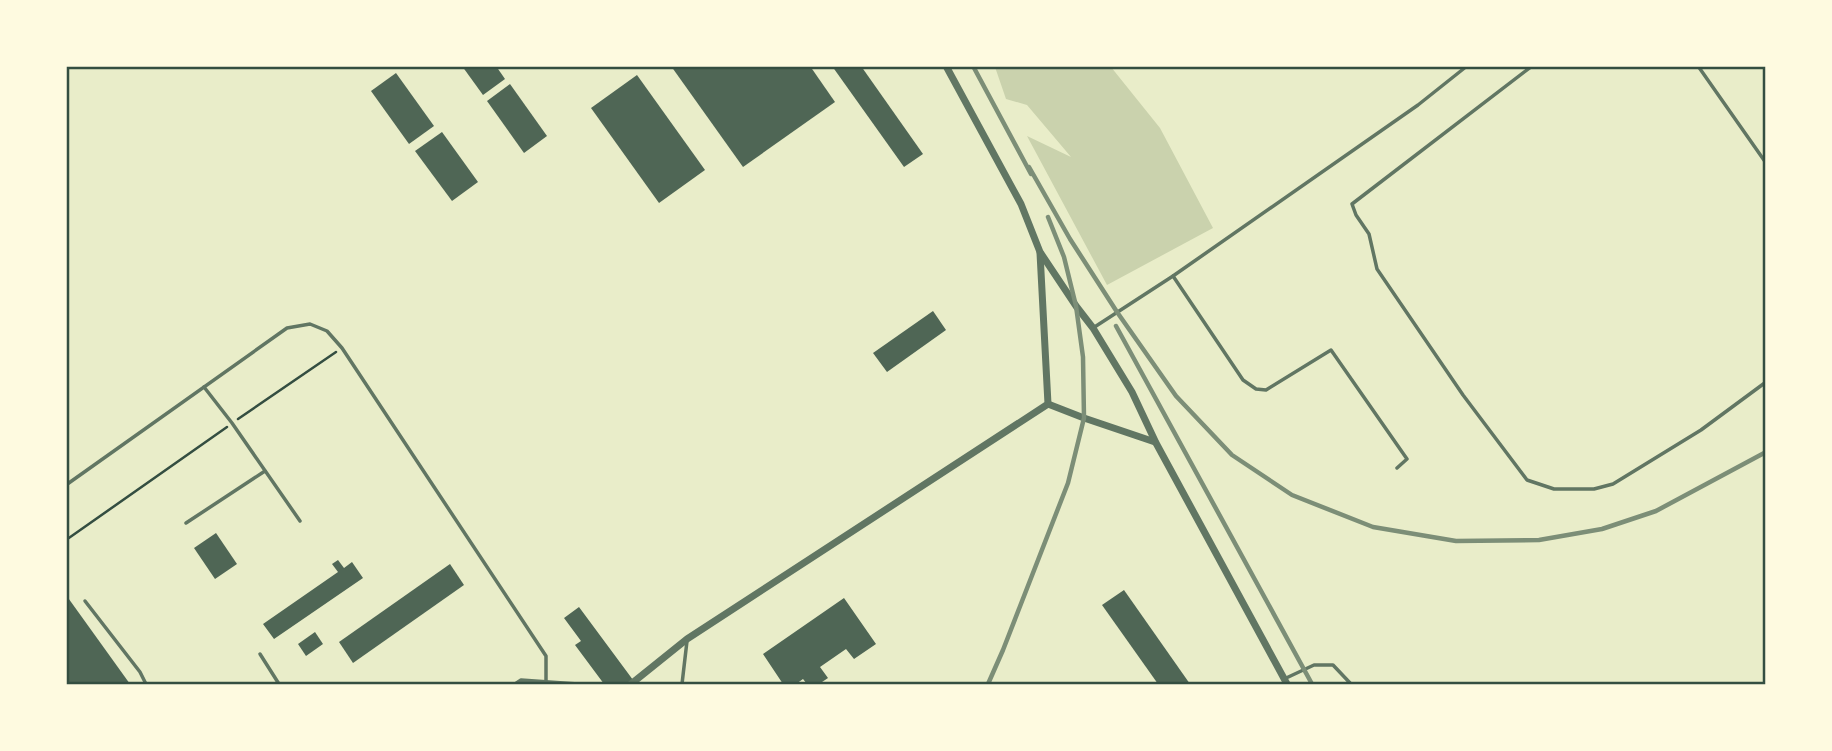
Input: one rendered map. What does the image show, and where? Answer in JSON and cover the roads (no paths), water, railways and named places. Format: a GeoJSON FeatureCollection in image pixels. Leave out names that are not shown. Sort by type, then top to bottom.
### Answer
{"type":"FeatureCollection","features":[{"type":"Feature","properties":{"kind":"street"},"geometry":{"type":"LineString","coordinates":[[946,66],[1021,204],[1040,253],[1093,328],[1132,392],[1156,443],[1286,682]]}},
{"type":"Feature","properties":{"kind":"street"},"geometry":{"type":"LineString","coordinates":[[1040,253],[1048,404]]}},
{"type":"Feature","properties":{"kind":"street"},"geometry":{"type":"LineString","coordinates":[[1048,404],[1156,443]]}},
{"type":"Feature","properties":{"kind":"street"},"geometry":{"type":"LineString","coordinates":[[631,684],[687,639],[1048,404]]}},
{"type":"Feature","properties":{"kind":"lane"},"geometry":{"type":"LineString","coordinates":[[1093,328],[1173,276],[1407,113],[1467,66]]}},
{"type":"Feature","properties":{"kind":"lane"},"geometry":{"type":"LineString","coordinates":[[1532,66],[1352,204],[1369,234],[1377,269],[1463,395],[1527,480],[1554,489],[1594,489],[1613,484],[1701,430],[1766,382]]}},
{"type":"Feature","properties":{"kind":"lane"},"geometry":{"type":"LineString","coordinates":[[1698,66],[1766,163]]}},
{"type":"Feature","properties":{"kind":"lane"},"geometry":{"type":"LineString","coordinates":[[1173,276],[1243,380],[1256,388],[1266,390],[1331,350],[1407,459],[1397,468]]}},
{"type":"Feature","properties":{"kind":"lane"},"geometry":{"type":"LineString","coordinates":[[66,485],[287,328],[310,324],[327,331],[342,348],[547,656],[546,681]]}},
{"type":"Feature","properties":{"kind":"lane"},"geometry":{"type":"LineString","coordinates":[[204,387],[300,521]]}},
{"type":"Feature","properties":{"kind":"lane"},"geometry":{"type":"LineString","coordinates":[[186,523],[265,471]]}},
{"type":"Feature","properties":{"kind":"lane"},"geometry":{"type":"LineString","coordinates":[[85,601],[146,684]]}},
{"type":"Feature","properties":{"kind":"lane"},"geometry":{"type":"LineString","coordinates":[[682,684],[687,639]]}},
{"type":"Feature","properties":{"kind":"lane"},"geometry":{"type":"LineString","coordinates":[[260,654],[279,684]]}},
{"type":"Feature","properties":{"kind":"lane"},"geometry":{"type":"LineString","coordinates":[[1286,682],[1314,666],[1333,666],[1351,684]]}},
{"type":"Feature","properties":{"kind":"lane"},"geometry":{"type":"LineString","coordinates":[[515,684],[521,680],[578,684]]}},
{"type":"Feature","properties":{"kind":"railway"},"geometry":{"type":"LineString","coordinates":[[973,66],[1031,174]]}},
{"type":"Feature","properties":{"kind":"railway"},"geometry":{"type":"LineString","coordinates":[[1029,167],[1070,239],[1176,396],[1232,455],[1292,495],[1373,527],[1456,541],[1539,540],[1602,529],[1656,511],[1766,452]]}},
{"type":"Feature","properties":{"kind":"railway"},"geometry":{"type":"LineString","coordinates":[[988,684],[1068,483],[1084,418],[1083,357],[1076,306],[1064,257],[1048,217]]}},
{"type":"Feature","properties":{"kind":"railway"},"geometry":{"type":"LineString","coordinates":[[1116,326],[1312,684]]}}]}
